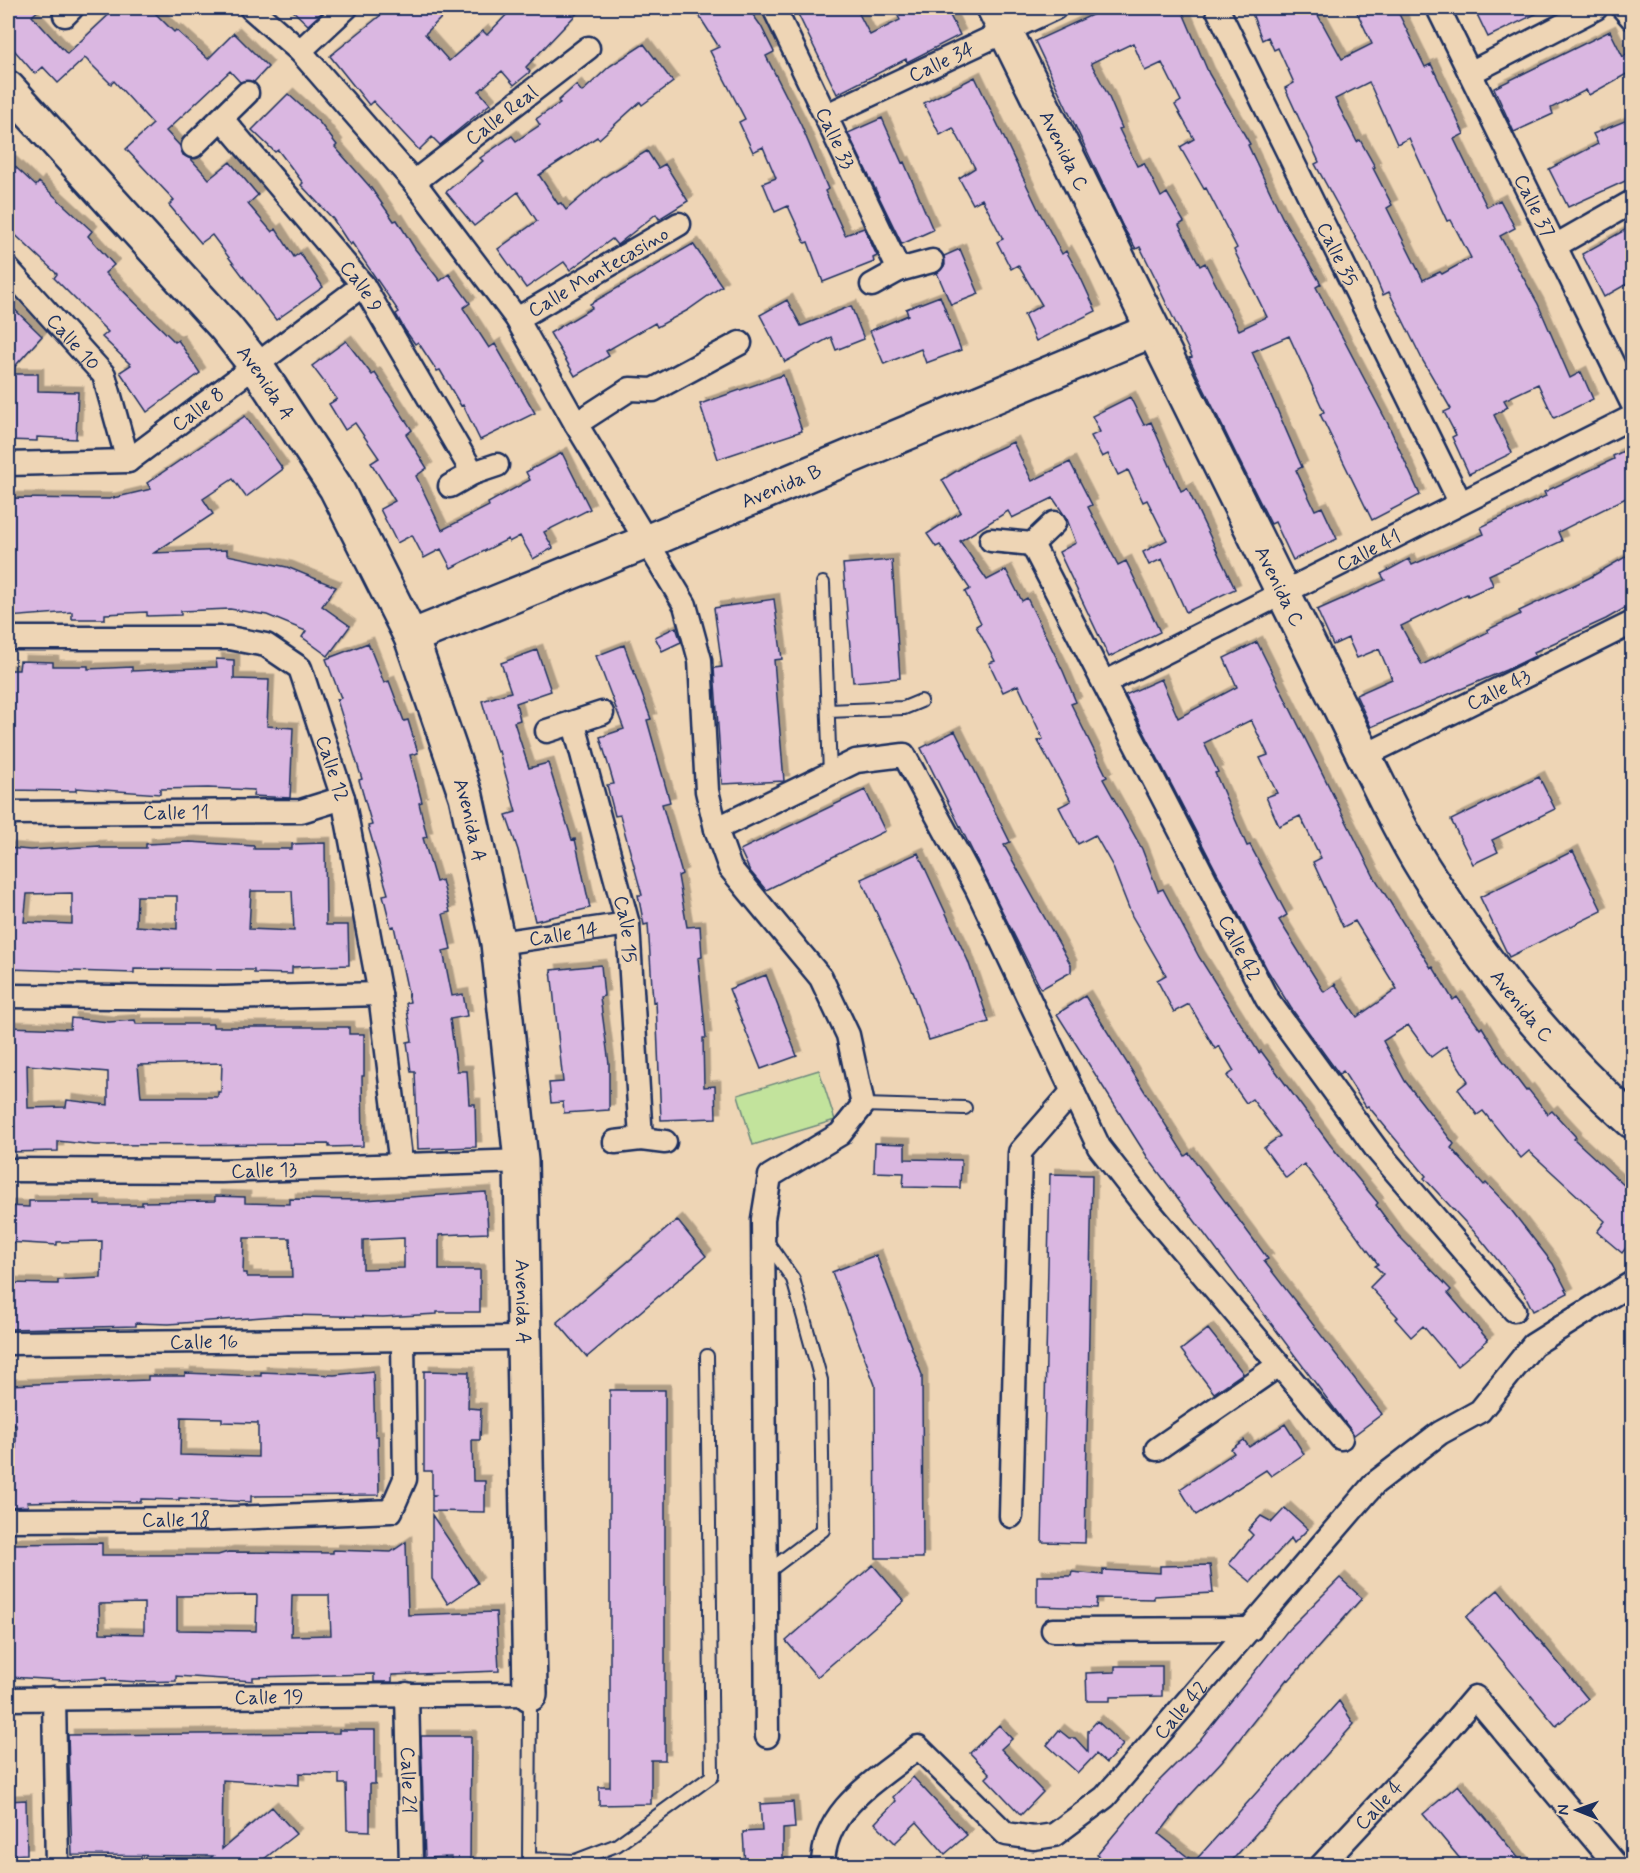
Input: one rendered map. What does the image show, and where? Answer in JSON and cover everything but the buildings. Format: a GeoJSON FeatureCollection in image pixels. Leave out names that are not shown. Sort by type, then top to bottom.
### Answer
{"type":"FeatureCollection","features":[{"type":"Feature","properties":{"kind":"street"},"geometry":{"type":"LineString","coordinates":[[251,8],[300,51],[414,182],[517,319],[576,424],[685,605],[700,660],[707,791],[716,829],[730,868],[821,978],[848,1035],[863,1105],[840,1134],[770,1176],[763,1236],[767,1736]]}},
{"type":"Feature","properties":{"kind":"street"},"geometry":{"type":"LineString","coordinates":[[300,51],[346,8]]}},
{"type":"Feature","properties":{"kind":"street","name":"Calle 33"},"geometry":{"type":"LineString","coordinates":[[774,8],[899,270]]}},
{"type":"Feature","properties":{"kind":"street","name":"Calle 34"},"geometry":{"type":"LineString","coordinates":[[827,115],[1000,20],[1055,8]]}},
{"type":"Feature","properties":{"kind":"street","name":"Calle 35"},"geometry":{"type":"LineString","coordinates":[[1217,8],[1460,502]]}},
{"type":"Feature","properties":{"kind":"street","name":"Calle 37"},"geometry":{"type":"LineString","coordinates":[[1438,8],[1632,403]]}},
{"type":"Feature","properties":{"kind":"street"},"geometry":{"type":"LineString","coordinates":[[1470,73],[1596,8]]}},
{"type":"Feature","properties":{"kind":"street"},"geometry":{"type":"LineString","coordinates":[[1623,8],[1632,18]]}},
{"type":"Feature","properties":{"kind":"street","name":"Avenida C"},"geometry":{"type":"LineString","coordinates":[[1000,20],[1364,756],[1423,868],[1506,988],[1589,1083],[1632,1122]]}},
{"type":"Feature","properties":{"kind":"street","name":"Calle Real"},"geometry":{"type":"LineString","coordinates":[[414,182],[588,48]]}},
{"type":"Feature","properties":{"kind":"street","name":"Avenida A"},"geometry":{"type":"LineString","coordinates":[[8,88],[226,328],[256,366],[336,488],[411,637],[466,795],[498,942],[521,1161],[530,1694]]}},
{"type":"Feature","properties":{"kind":"street"},"geometry":{"type":"LineString","coordinates":[[193,146],[247,93]]}},
{"type":"Feature","properties":{"kind":"street","name":"Calle 9"},"geometry":{"type":"LineString","coordinates":[[222,119],[363,285],[473,472]]}},
{"type":"Feature","properties":{"kind":"street"},"geometry":{"type":"LineString","coordinates":[[1555,246],[1632,202]]}},
{"type":"Feature","properties":{"kind":"street","name":"Calle Montecasino"},"geometry":{"type":"LineString","coordinates":[[517,319],[679,224]]}},
{"type":"Feature","properties":{"kind":"street"},"geometry":{"type":"LineString","coordinates":[[872,285],[899,270],[932,261]]}},
{"type":"Feature","properties":{"kind":"street","name":"Calle 10"},"geometry":{"type":"LineString","coordinates":[[8,269],[104,375],[128,461]]}},
{"type":"Feature","properties":{"kind":"street","name":"Calle 8"},"geometry":{"type":"LineString","coordinates":[[128,461],[363,285]]}},
{"type":"Feature","properties":{"kind":"street","name":"Avenida B"},"geometry":{"type":"LineString","coordinates":[[411,637],[646,542],[1153,330]]}},
{"type":"Feature","properties":{"kind":"street"},"geometry":{"type":"LineString","coordinates":[[576,424],[630,389],[653,390],[741,343]]}},
{"type":"Feature","properties":{"kind":"street","name":"Calle 41"},"geometry":{"type":"LineString","coordinates":[[1104,683],[1632,417]]}},
{"type":"Feature","properties":{"kind":"street"},"geometry":{"type":"LineString","coordinates":[[8,464],[128,461]]}},
{"type":"Feature","properties":{"kind":"street"},"geometry":{"type":"LineString","coordinates":[[450,486],[473,472],[497,465]]}},
{"type":"Feature","properties":{"kind":"street"},"geometry":{"type":"LineString","coordinates":[[991,540],[1032,543],[1054,523]]}},
{"type":"Feature","properties":{"kind":"street","name":"Calle 42"},"geometry":{"type":"LineString","coordinates":[[1032,543],[1267,999],[1377,1150],[1514,1310]]}},
{"type":"Feature","properties":{"kind":"street","name":"Calle 43"},"geometry":{"type":"LineString","coordinates":[[1364,756],[1632,623]]}},
{"type":"Feature","properties":{"kind":"street","name":"Calle 12"},"geometry":{"type":"LineString","coordinates":[[8,638],[229,638],[266,645],[300,668],[343,798],[380,994],[401,1166]]}},
{"type":"Feature","properties":{"kind":"street"},"geometry":{"type":"LineString","coordinates":[[547,731],[602,713]]}},
{"type":"Feature","properties":{"kind":"street","name":"Calle 15"},"geometry":{"type":"LineString","coordinates":[[574,724],[628,924],[641,1138]]}},
{"type":"Feature","properties":{"kind":"street"},"geometry":{"type":"LineString","coordinates":[[716,829],[856,761],[904,755],[978,889],[1099,1148],[1145,1206],[1341,1438]]}},
{"type":"Feature","properties":{"kind":"street","name":"Calle 11"},"geometry":{"type":"LineString","coordinates":[[8,813],[301,811],[343,798]]}},
{"type":"Feature","properties":{"kind":"street","name":"Calle 14"},"geometry":{"type":"LineString","coordinates":[[498,942],[628,924]]}},
{"type":"Feature","properties":{"kind":"street"},"geometry":{"type":"LineString","coordinates":[[8,996],[224,998],[380,994]]}},
{"type":"Feature","properties":{"kind":"street"},"geometry":{"type":"LineString","coordinates":[[1011,1516],[1020,1152],[1072,1091]]}},
{"type":"Feature","properties":{"kind":"street"},"geometry":{"type":"LineString","coordinates":[[615,1142],[641,1138],[665,1142]]}},
{"type":"Feature","properties":{"kind":"street","name":"Calle 13"},"geometry":{"type":"LineString","coordinates":[[8,1170],[221,1171],[521,1161]]}},
{"type":"Feature","properties":{"kind":"street","name":"Calle 42"},"geometry":{"type":"LineString","coordinates":[[823,1866],[823,1844],[840,1810],[918,1746],[1006,1834],[1034,1838],[1054,1835],[1105,1797],[1375,1483],[1440,1433],[1480,1411],[1533,1345],[1632,1282]]}},
{"type":"Feature","properties":{"kind":"street","name":"Calle 16"},"geometry":{"type":"LineString","coordinates":[[8,1343],[524,1338]]}},
{"type":"Feature","properties":{"kind":"street","name":"Calle 18"},"geometry":{"type":"LineString","coordinates":[[8,1520],[212,1519],[391,1510],[405,1479],[403,1340]]}},
{"type":"Feature","properties":{"kind":"street"},"geometry":{"type":"LineString","coordinates":[[1157,1449],[1279,1365]]}},
{"type":"Feature","properties":{"kind":"street"},"geometry":{"type":"LineString","coordinates":[[1053,1630],[1251,1629]]}},
{"type":"Feature","properties":{"kind":"street","name":"Calle 21"},"geometry":{"type":"LineString","coordinates":[[407,1694],[411,1866]]}},
{"type":"Feature","properties":{"kind":"street","name":"Calle 19"},"geometry":{"type":"LineString","coordinates":[[8,1699],[530,1694]]}},
{"type":"Feature","properties":{"kind":"street","name":"Calle 4"},"geometry":{"type":"LineString","coordinates":[[1322,1866],[1436,1743],[1475,1697],[1617,1866]]}},
{"type":"Feature","properties":{"kind":"street"},"geometry":{"type":"LineString","coordinates":[[54,1698],[57,1866]]}},
{"type":"Feature","properties":{"kind":"lane"},"geometry":{"type":"LineString","coordinates":[[823,583],[830,774]]}},
{"type":"Feature","properties":{"kind":"lane"},"geometry":{"type":"LineString","coordinates":[[828,711],[904,708],[921,701]]}},
{"type":"Feature","properties":{"kind":"lane"},"geometry":{"type":"LineString","coordinates":[[863,1105],[965,1108]]}},
{"type":"Feature","properties":{"kind":"lane"},"geometry":{"type":"LineString","coordinates":[[763,1236],[793,1279],[821,1380],[823,1530],[766,1573]]}},
{"type":"Feature","properties":{"kind":"lane"},"geometry":{"type":"LineString","coordinates":[[530,1694],[529,1862],[575,1860],[617,1845],[712,1776],[707,1356]]}},
{"type":"Feature","properties":{"kind":"green space"},"geometry":{"type":"Polygon","coordinates":[[[819,1070],[835,1120],[753,1145],[738,1095],[819,1070]]]}}]}
